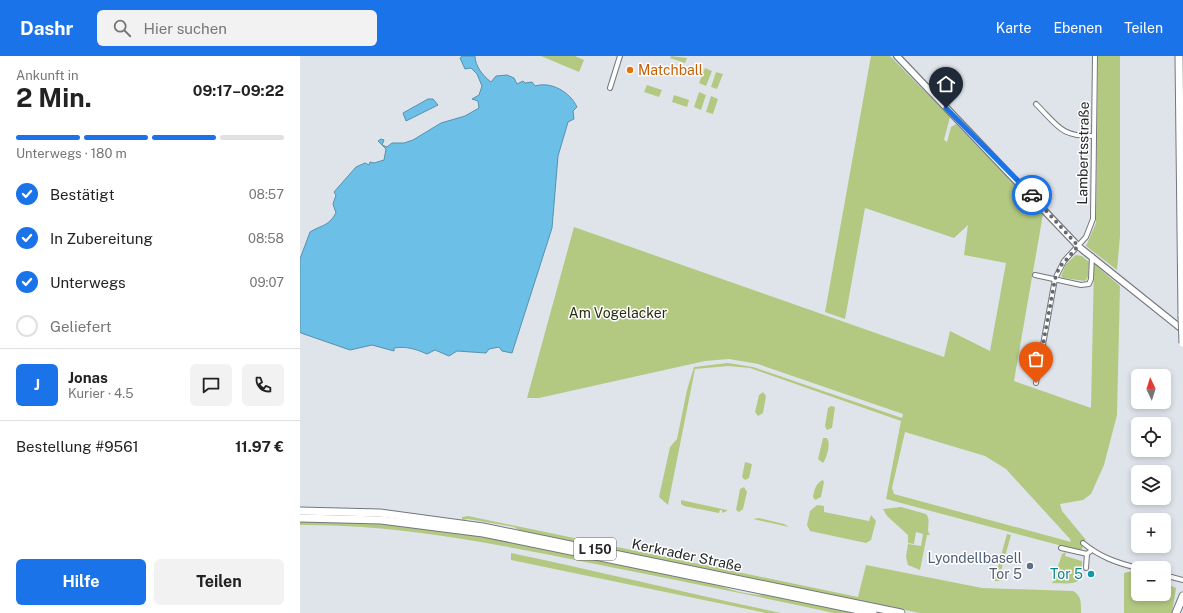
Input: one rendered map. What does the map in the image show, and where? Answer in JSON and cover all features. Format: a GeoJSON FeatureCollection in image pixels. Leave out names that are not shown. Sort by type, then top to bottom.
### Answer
{"type":"FeatureCollection","features":[{"type":"Feature","properties":{"kind":"highway"},"geometry":{"type":"LineString","coordinates":[[1179,56],[1183,343]]}},
{"type":"Feature","properties":{"kind":"highway","name":"Kerkrader Straße"},"geometry":{"type":"LineString","coordinates":[[300,511],[380,513],[483,527],[901,613]]}},
{"type":"Feature","properties":{"kind":"highway","name":"Kerkrader Straße"},"geometry":{"type":"LineString","coordinates":[[300,518],[382,520],[483,533],[873,613]]}},
{"type":"Feature","properties":{"kind":"highway"},"geometry":{"type":"LineString","coordinates":[[1176,613],[1183,596]]}},
{"type":"Feature","properties":{"kind":"street"},"geometry":{"type":"LineString","coordinates":[[610,88],[620,56]]}},
{"type":"Feature","properties":{"kind":"street"},"geometry":{"type":"LineString","coordinates":[[897,56],[1078,246],[1183,330]]}},
{"type":"Feature","properties":{"kind":"street","name":"Lambertsstraße"},"geometry":{"type":"LineString","coordinates":[[1036,383],[1055,279],[1059,268],[1086,237],[1093,219],[1095,56]]}},
{"type":"Feature","properties":{"kind":"street"},"geometry":{"type":"LineString","coordinates":[[1036,104],[1065,132],[1076,136],[1094,136]]}},
{"type":"Feature","properties":{"kind":"street"},"geometry":{"type":"LineString","coordinates":[[1035,275],[1081,285],[1089,284],[1091,279],[1092,256]]}},
{"type":"Feature","properties":{"kind":"street"},"geometry":{"type":"LineString","coordinates":[[1083,543],[1111,561],[1131,566]]}},
{"type":"Feature","properties":{"kind":"street"},"geometry":{"type":"LineString","coordinates":[[1061,548],[1087,554]]}},
{"type":"Feature","properties":{"kind":"street"},"geometry":{"type":"LineString","coordinates":[[1086,568],[1087,554],[1092,550]]}},
{"type":"Feature","properties":{"kind":"street"},"geometry":{"type":"LineString","coordinates":[[1171,577],[1183,580]]}},
{"type":"Feature","properties":{"kind":"green space"},"geometry":{"type":"Polygon","coordinates":[[[541,56],[575,56],[584,60],[579,72],[541,56]]]}},
{"type":"Feature","properties":{"kind":"green space"},"geometry":{"type":"Polygon","coordinates":[[[671,56],[687,58],[685,63],[670,58],[671,56]]]}},
{"type":"Feature","properties":{"kind":"green space","name":"Am Vogelacker"},"geometry":{"type":"Polygon","coordinates":[[[871,56],[890,56],[950,117],[944,140],[947,142],[951,127],[956,124],[1043,214],[1014,381],[1091,408],[1094,264],[1120,286],[1117,415],[1104,465],[1091,494],[1083,500],[1060,504],[1062,511],[1086,540],[1081,544],[1083,547],[1081,551],[886,499],[901,421],[750,368],[728,366],[695,369],[668,505],[659,497],[670,447],[677,439],[687,390],[694,367],[728,363],[753,367],[902,418],[903,414],[758,364],[729,359],[705,361],[539,398],[527,398],[574,227],[944,357],[950,331],[990,351],[1006,263],[964,255],[968,225],[954,238],[865,208],[845,319],[825,312],[871,56]],[[905,432],[892,488],[894,494],[1071,542],[1070,539],[1006,469],[985,456],[905,432]]]}},
{"type":"Feature","properties":{"kind":"green space"},"geometry":{"type":"Polygon","coordinates":[[[1098,56],[1120,56],[1120,236],[1117,270],[1086,246],[1096,223],[1098,56]]]}},
{"type":"Feature","properties":{"kind":"green space"},"geometry":{"type":"Polygon","coordinates":[[[705,68],[712,71],[706,86],[699,83],[705,68]]]}},
{"type":"Feature","properties":{"kind":"green space"},"geometry":{"type":"Polygon","coordinates":[[[716,72],[723,74],[717,89],[711,87],[716,72]]]}},
{"type":"Feature","properties":{"kind":"green space"},"geometry":{"type":"Polygon","coordinates":[[[647,85],[662,90],[659,97],[644,92],[647,85]]]}},
{"type":"Feature","properties":{"kind":"green space"},"geometry":{"type":"Polygon","coordinates":[[[699,92],[706,95],[701,110],[694,107],[699,92]]]}},
{"type":"Feature","properties":{"kind":"green space"},"geometry":{"type":"Polygon","coordinates":[[[674,95],[689,100],[687,107],[672,102],[674,95]]]}},
{"type":"Feature","properties":{"kind":"green space"},"geometry":{"type":"Polygon","coordinates":[[[711,96],[718,99],[713,114],[706,112],[711,96]]]}},
{"type":"Feature","properties":{"kind":"green space"},"geometry":{"type":"Polygon","coordinates":[[[1076,255],[1082,256],[1089,262],[1088,277],[1085,281],[1063,278],[1061,276],[1066,264],[1076,255]]]}},
{"type":"Feature","properties":{"kind":"green space"},"geometry":{"type":"Polygon","coordinates":[[[763,392],[766,396],[763,413],[758,416],[755,412],[759,395],[763,392]]]}},
{"type":"Feature","properties":{"kind":"green space"},"geometry":{"type":"Polygon","coordinates":[[[831,406],[835,407],[832,428],[827,430],[825,426],[828,408],[831,406]]]}},
{"type":"Feature","properties":{"kind":"green space"},"geometry":{"type":"Polygon","coordinates":[[[823,438],[827,438],[829,447],[823,463],[818,459],[823,438]]]}},
{"type":"Feature","properties":{"kind":"green space"},"geometry":{"type":"Polygon","coordinates":[[[745,462],[752,464],[749,478],[745,480],[742,477],[745,462]]]}},
{"type":"Feature","properties":{"kind":"green space"},"geometry":{"type":"Polygon","coordinates":[[[823,480],[824,482],[821,497],[815,500],[813,497],[815,489],[823,480]]]}},
{"type":"Feature","properties":{"kind":"green space"},"geometry":{"type":"Polygon","coordinates":[[[744,487],[747,492],[743,509],[739,512],[736,510],[740,489],[744,487]]]}},
{"type":"Feature","properties":{"kind":"green space"},"geometry":{"type":"Polygon","coordinates":[[[681,500],[727,511],[722,513],[722,510],[720,510],[719,513],[684,506],[681,504],[681,500]]]}},
{"type":"Feature","properties":{"kind":"green space"},"geometry":{"type":"Polygon","coordinates":[[[817,505],[824,506],[824,512],[869,521],[871,515],[876,521],[871,540],[866,543],[810,531],[807,525],[810,511],[817,505]]]}},
{"type":"Feature","properties":{"kind":"green space"},"geometry":{"type":"Polygon","coordinates":[[[901,507],[926,514],[928,517],[928,530],[930,535],[927,535],[920,570],[908,565],[906,557],[908,544],[921,546],[923,534],[916,532],[914,544],[908,543],[908,535],[887,516],[883,509],[901,507]]]}},
{"type":"Feature","properties":{"kind":"green space"},"geometry":{"type":"Polygon","coordinates":[[[468,516],[858,597],[866,565],[982,588],[1073,591],[1078,595],[1081,604],[1081,613],[920,613],[521,531],[514,527],[468,519],[462,520],[462,517],[468,516]]]}},
{"type":"Feature","properties":{"kind":"green space"},"geometry":{"type":"Polygon","coordinates":[[[759,518],[784,524],[789,527],[753,519],[759,518]]]}},
{"type":"Feature","properties":{"kind":"green space"},"geometry":{"type":"Polygon","coordinates":[[[300,521],[341,521],[409,525],[485,537],[714,583],[742,592],[757,595],[771,595],[857,613],[834,613],[678,580],[443,536],[372,528],[300,525],[300,521]]]}},
{"type":"Feature","properties":{"kind":"green space"},"geometry":{"type":"Polygon","coordinates":[[[1007,534],[1011,535],[999,578],[1002,581],[994,581],[1007,534]]]}},
{"type":"Feature","properties":{"kind":"green space"},"geometry":{"type":"Polygon","coordinates":[[[1066,552],[1065,556],[1082,561],[1082,578],[1079,581],[1072,583],[1051,583],[1053,582],[1062,554],[1066,552]]]}},
{"type":"Feature","properties":{"kind":"green space"},"geometry":{"type":"Polygon","coordinates":[[[511,553],[781,613],[766,613],[511,560],[511,553]]]}},
{"type":"Feature","properties":{"kind":"green space"},"geometry":{"type":"Polygon","coordinates":[[[1131,571],[1131,601],[1171,601],[1171,586],[1176,588],[1172,613],[1124,613],[1124,573],[1131,571]]]}},
{"type":"Feature","properties":{"kind":"water"},"geometry":{"type":"Polygon","coordinates":[[[462,56],[475,56],[476,63],[480,70],[491,82],[496,76],[507,75],[514,78],[517,84],[523,81],[525,83],[532,82],[535,86],[553,86],[565,92],[574,102],[577,107],[573,111],[574,119],[568,122],[558,156],[552,228],[512,353],[502,351],[499,347],[489,349],[486,353],[457,351],[449,356],[435,350],[427,354],[415,349],[398,347],[394,348],[394,351],[372,345],[350,350],[300,332],[300,259],[310,232],[333,218],[336,213],[333,204],[336,195],[334,192],[356,167],[365,163],[369,165],[370,162],[374,163],[384,160],[386,149],[382,145],[387,147],[392,143],[404,143],[413,140],[441,123],[465,116],[479,108],[478,101],[472,99],[479,95],[482,86],[477,74],[471,68],[465,69],[460,58],[462,56]]]}},
{"type":"Feature","properties":{"kind":"water"},"geometry":{"type":"Polygon","coordinates":[[[428,99],[433,99],[438,105],[406,121],[403,113],[428,99]]]}},
{"type":"Feature","properties":{"kind":"water"},"geometry":{"type":"Polygon","coordinates":[[[381,139],[384,140],[382,145],[378,141],[381,139]]]}},
{"type":"Feature","properties":{"kind":"way so far"},"geometry":{"type":"LineString","coordinates":[[1032,195],[1078,246],[1059,268],[1055,279],[1036,383]]}},
{"type":"Feature","properties":{"kind":"place","name":"Matchball"},"geometry":{"type":"Point","coordinates":[630,70]}},
{"type":"Feature","properties":{"kind":"place","name":"Lyondellbasell Tor 5"},"geometry":{"type":"Point","coordinates":[1030,566]}},
{"type":"Feature","properties":{"kind":"place","name":"Tor 5"},"geometry":{"type":"Point","coordinates":[1091,574]}},
{"type":"Feature","properties":{"kind":"route"},"geometry":{"type":"LineString","coordinates":[[946,108],[1032,195]]}}]}
